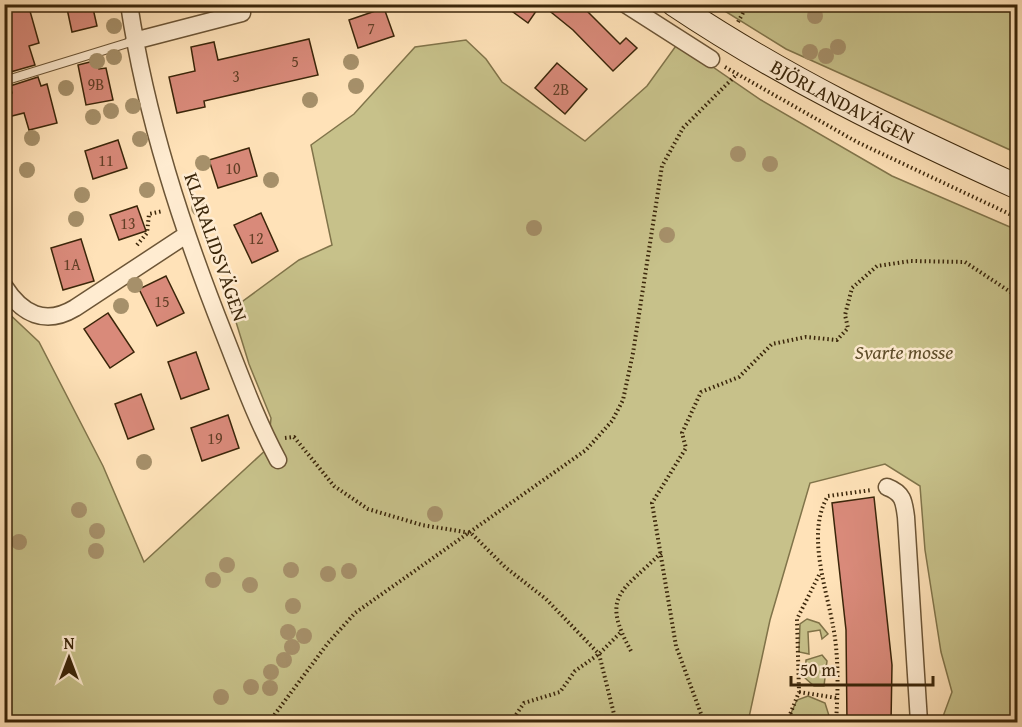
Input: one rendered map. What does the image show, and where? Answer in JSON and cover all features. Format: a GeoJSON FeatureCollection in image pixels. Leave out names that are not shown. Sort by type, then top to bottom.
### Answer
{"type":"FeatureCollection","features":[{"type":"Feature","properties":{"kind":"street","name":"KLARALIDSVÄGEN"},"geometry":{"type":"LineString","coordinates":[[129,4],[142,80],[186,235],[266,438],[278,460]]}},
{"type":"Feature","properties":{"kind":"street"},"geometry":{"type":"LineString","coordinates":[[625,4],[711,59]]}},
{"type":"Feature","properties":{"kind":"street","name":"BJÖRLANDAVÄGEN"},"geometry":{"type":"LineString","coordinates":[[674,4],[726,39],[807,87],[881,125],[1017,187]]}},
{"type":"Feature","properties":{"kind":"street"},"geometry":{"type":"LineString","coordinates":[[134,41],[242,13]]}},
{"type":"Feature","properties":{"kind":"street"},"geometry":{"type":"LineString","coordinates":[[4,286],[12,298],[31,314],[55,317],[75,308],[186,235]]}},
{"type":"Feature","properties":{"kind":"street"},"geometry":{"type":"LineString","coordinates":[[887,488],[898,492],[903,499],[906,517],[919,723]]}},
{"type":"Feature","properties":{"kind":"lane"},"geometry":{"type":"LineString","coordinates":[[4,81],[134,41]]}},
{"type":"Feature","properties":{"kind":"path"},"geometry":{"type":"LineString","coordinates":[[742,17],[748,4]]}},
{"type":"Feature","properties":{"kind":"path"},"geometry":{"type":"LineString","coordinates":[[269,723],[328,643],[355,613],[586,450],[612,421],[623,400],[633,353],[662,166],[683,128],[737,74],[857,142],[1017,218]]}},
{"type":"Feature","properties":{"kind":"path"},"geometry":{"type":"LineString","coordinates":[[137,245],[147,232],[149,214],[178,207]]}},
{"type":"Feature","properties":{"kind":"path"},"geometry":{"type":"LineString","coordinates":[[705,723],[676,645],[652,503],[686,448],[682,433],[701,392],[739,377],[772,344],[806,337],[837,339],[848,328],[845,315],[852,288],[878,266],[911,261],[965,262],[991,277],[1017,297]]}},
{"type":"Feature","properties":{"kind":"path"},"geometry":{"type":"LineString","coordinates":[[266,438],[294,437],[334,486],[368,509],[422,525],[471,533],[505,567],[546,599],[599,654],[616,723]]}},
{"type":"Feature","properties":{"kind":"path"},"geometry":{"type":"LineString","coordinates":[[836,723],[834,627],[821,572],[819,511],[828,496],[887,488]]}},
{"type":"Feature","properties":{"kind":"path"},"geometry":{"type":"LineString","coordinates":[[632,651],[621,633],[615,611],[618,595],[661,553]]}},
{"type":"Feature","properties":{"kind":"path"},"geometry":{"type":"LineString","coordinates":[[787,723],[799,692],[797,619],[821,572]]}},
{"type":"Feature","properties":{"kind":"path"},"geometry":{"type":"LineString","coordinates":[[511,723],[524,703],[560,692],[575,671],[599,654],[621,633]]}},
{"type":"Feature","properties":{"kind":"path"},"geometry":{"type":"LineString","coordinates":[[799,692],[837,698]]}},
{"type":"Feature","properties":{"kind":"green space"},"geometry":{"type":"Polygon","coordinates":[[[715,5],[1017,5],[1017,153],[786,49],[715,5]]]}},
{"type":"Feature","properties":{"kind":"green space","name":"Svarte mosse"},"geometry":{"type":"Polygon","coordinates":[[[466,40],[486,59],[502,82],[585,141],[647,86],[678,43],[761,100],[892,176],[1017,230],[1017,722],[941,722],[952,692],[941,652],[925,550],[920,486],[885,464],[810,483],[770,620],[748,722],[5,722],[4,309],[39,342],[103,466],[144,562],[268,448],[271,418],[249,364],[232,309],[299,260],[332,245],[311,145],[354,114],[415,47],[466,40]]]}},
{"type":"Feature","properties":{"kind":"green space"},"geometry":{"type":"Polygon","coordinates":[[[807,619],[819,623],[828,634],[822,639],[820,630],[808,632],[809,654],[799,652],[800,624],[807,619]]]}},
{"type":"Feature","properties":{"kind":"green space"},"geometry":{"type":"Polygon","coordinates":[[[822,655],[827,661],[824,686],[814,686],[805,678],[806,660],[822,655]]]}},
{"type":"Feature","properties":{"kind":"green space"},"geometry":{"type":"Polygon","coordinates":[[[808,696],[825,703],[831,722],[787,722],[797,700],[808,696]]]}},
{"type":"Feature","properties":{"kind":"building"},"geometry":{"type":"Polygon","coordinates":[[[4,4],[28,4],[39,43],[29,46],[35,65],[7,73],[4,54],[11,53],[4,30],[4,4]]]}},
{"type":"Feature","properties":{"kind":"building"},"geometry":{"type":"Polygon","coordinates":[[[66,4],[92,4],[97,26],[72,32],[66,4]]]}},
{"type":"Feature","properties":{"kind":"building"},"geometry":{"type":"Polygon","coordinates":[[[502,4],[541,4],[528,23],[502,4]]]}},
{"type":"Feature","properties":{"kind":"building"},"geometry":{"type":"Polygon","coordinates":[[[541,4],[580,4],[620,44],[626,38],[637,48],[613,71],[573,30],[541,4]]]}},
{"type":"Feature","properties":{"kind":"building"},"geometry":{"type":"Polygon","coordinates":[[[384,8],[394,36],[358,48],[349,20],[384,8]]]}},
{"type":"Feature","properties":{"kind":"building"},"geometry":{"type":"Polygon","coordinates":[[[309,39],[318,75],[204,101],[205,107],[177,113],[169,77],[195,71],[191,47],[214,42],[218,60],[309,39]]]}},
{"type":"Feature","properties":{"kind":"building"},"geometry":{"type":"Polygon","coordinates":[[[98,60],[99,69],[106,68],[113,100],[86,105],[78,65],[98,60]]]}},
{"type":"Feature","properties":{"kind":"building"},"geometry":{"type":"Polygon","coordinates":[[[557,63],[587,89],[565,114],[535,88],[557,63]]]}},
{"type":"Feature","properties":{"kind":"building"},"geometry":{"type":"Polygon","coordinates":[[[38,77],[41,86],[47,84],[57,123],[29,130],[24,113],[4,118],[4,95],[12,93],[10,86],[38,77]]]}},
{"type":"Feature","properties":{"kind":"building"},"geometry":{"type":"Polygon","coordinates":[[[118,140],[127,168],[93,179],[85,151],[118,140]]]}},
{"type":"Feature","properties":{"kind":"building"},"geometry":{"type":"Polygon","coordinates":[[[249,148],[257,176],[218,188],[209,160],[249,148]]]}},
{"type":"Feature","properties":{"kind":"building"},"geometry":{"type":"Polygon","coordinates":[[[137,206],[146,231],[119,240],[110,215],[137,206]]]}},
{"type":"Feature","properties":{"kind":"building"},"geometry":{"type":"Polygon","coordinates":[[[261,213],[278,251],[252,263],[234,225],[261,213]]]}},
{"type":"Feature","properties":{"kind":"building"},"geometry":{"type":"Polygon","coordinates":[[[81,239],[94,281],[63,290],[51,248],[81,239]]]}},
{"type":"Feature","properties":{"kind":"building"},"geometry":{"type":"Polygon","coordinates":[[[166,276],[184,313],[157,326],[139,289],[166,276]]]}},
{"type":"Feature","properties":{"kind":"building"},"geometry":{"type":"Polygon","coordinates":[[[108,313],[134,352],[110,368],[84,329],[108,313]]]}},
{"type":"Feature","properties":{"kind":"building"},"geometry":{"type":"Polygon","coordinates":[[[196,352],[209,389],[181,399],[168,362],[196,352]]]}},
{"type":"Feature","properties":{"kind":"building"},"geometry":{"type":"Polygon","coordinates":[[[141,394],[154,429],[128,439],[115,404],[141,394]]]}},
{"type":"Feature","properties":{"kind":"building"},"geometry":{"type":"Polygon","coordinates":[[[228,415],[239,448],[202,461],[191,428],[228,415]]]}},
{"type":"Feature","properties":{"kind":"building"},"geometry":{"type":"Polygon","coordinates":[[[874,497],[892,665],[891,723],[847,723],[846,630],[832,503],[874,497]]]}}]}
